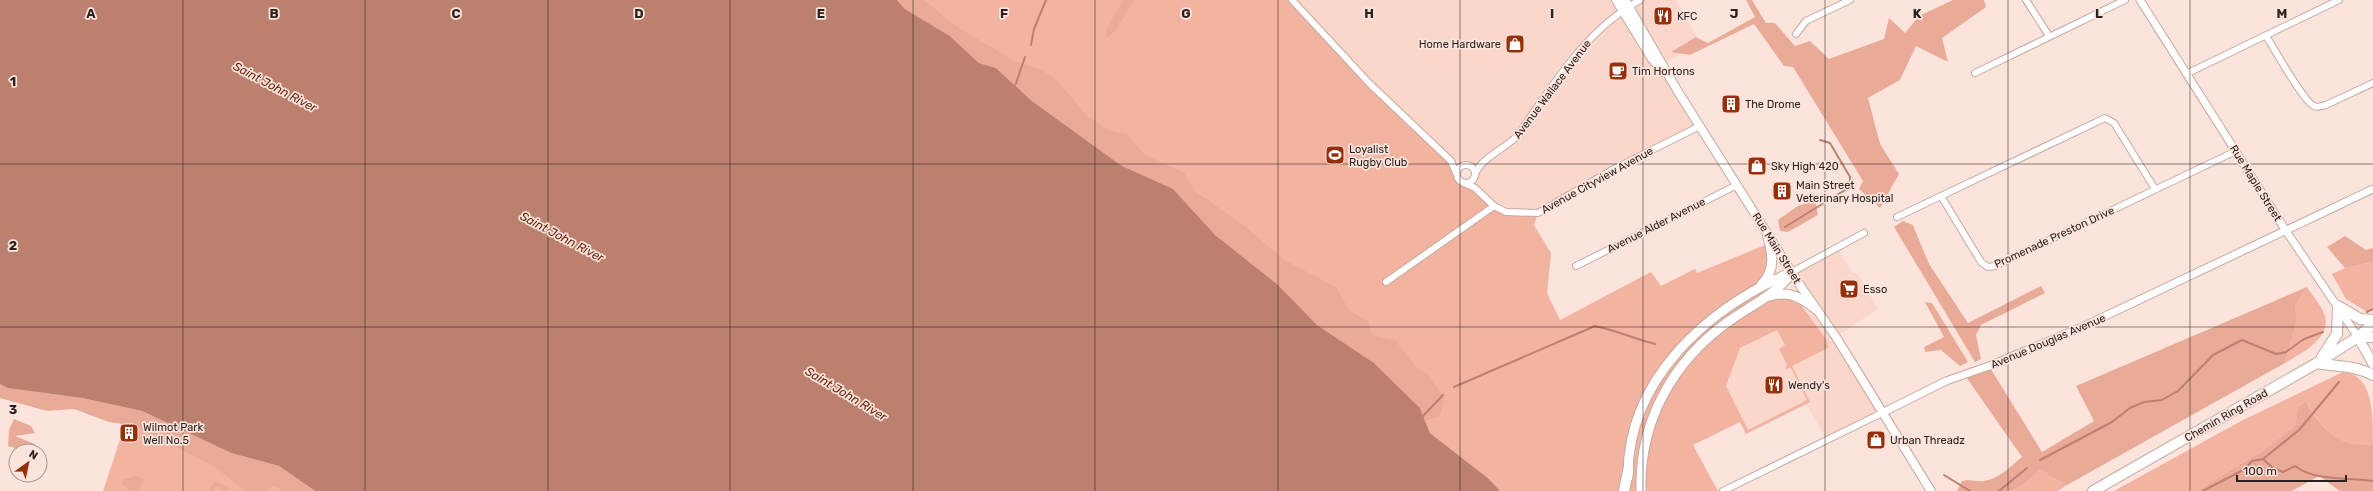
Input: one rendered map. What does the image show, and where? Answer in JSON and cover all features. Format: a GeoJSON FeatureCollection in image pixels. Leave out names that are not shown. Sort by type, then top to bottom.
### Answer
{"type":"FeatureCollection","features":[{"type":"Feature","properties":{"kind":"highway"},"geometry":{"type":"LineString","coordinates":[[2373,320],[2360,319],[2338,306],[2337,334],[2317,364],[2337,367],[2354,367],[2373,375]]}},
{"type":"Feature","properties":{"kind":"highway","name":"Chemin Ring Road"},"geometry":{"type":"LineString","coordinates":[[2093,491],[2317,364],[2358,337],[2373,324]]}},
{"type":"Feature","properties":{"kind":"highway"},"geometry":{"type":"LineString","coordinates":[[2358,337],[2373,337]]}},
{"type":"Feature","properties":{"kind":"highway"},"geometry":{"type":"LineString","coordinates":[[1624,491],[1628,471]]}},
{"type":"Feature","properties":{"kind":"main road","name":"Rue Main Street"},"geometry":{"type":"LineString","coordinates":[[1616,0],[1625,6],[1658,54],[1672,83],[1931,491]]}},
{"type":"Feature","properties":{"kind":"main road"},"geometry":{"type":"LineString","coordinates":[[1758,288],[1768,277],[1772,263],[1767,233]]}},
{"type":"Feature","properties":{"kind":"main road"},"geometry":{"type":"LineString","coordinates":[[1628,491],[1628,471],[1631,449],[1638,421],[1660,374],[1687,340],[1709,320],[1758,288],[1792,272]]}},
{"type":"Feature","properties":{"kind":"main road"},"geometry":{"type":"LineString","coordinates":[[1641,491],[1641,470],[1646,435],[1654,412],[1670,381],[1693,351],[1706,339],[1767,297],[1785,282],[1792,272]]}},
{"type":"Feature","properties":{"kind":"main road"},"geometry":{"type":"LineString","coordinates":[[1767,297],[1777,294],[1792,294],[1816,309]]}},
{"type":"Feature","properties":{"kind":"main road","name":"Rue Maple Street"},"geometry":{"type":"LineString","coordinates":[[2358,337],[2373,364]]}},
{"type":"Feature","properties":{"kind":"street"},"geometry":{"type":"LineString","coordinates":[[1292,0],[1370,84],[1451,161],[1459,181],[1464,183],[1470,182],[1475,177]]}},
{"type":"Feature","properties":{"kind":"street","name":"Avenue Wallace Avenue"},"geometry":{"type":"LineString","coordinates":[[1475,177],[1483,163],[1511,143],[1583,46],[1625,6],[1640,0]]}},
{"type":"Feature","properties":{"kind":"street"},"geometry":{"type":"LineString","coordinates":[[1796,34],[1806,21],[1850,0]]}},
{"type":"Feature","properties":{"kind":"street"},"geometry":{"type":"LineString","coordinates":[[2026,0],[2049,36]]}},
{"type":"Feature","properties":{"kind":"street"},"geometry":{"type":"LineString","coordinates":[[1975,73],[2125,0]]}},
{"type":"Feature","properties":{"kind":"street","name":"Rue Maple Street"},"geometry":{"type":"LineString","coordinates":[[2140,0],[2188,73],[2286,231],[2358,337]]}},
{"type":"Feature","properties":{"kind":"street"},"geometry":{"type":"LineString","coordinates":[[2188,73],[2339,0]]}},
{"type":"Feature","properties":{"kind":"street"},"geometry":{"type":"LineString","coordinates":[[2266,36],[2304,95],[2313,106],[2320,107],[2326,105],[2373,83]]}},
{"type":"Feature","properties":{"kind":"street"},"geometry":{"type":"LineString","coordinates":[[1897,217],[2105,118],[2114,123],[2155,189]]}},
{"type":"Feature","properties":{"kind":"street","name":"Avenue Cityview Avenue"},"geometry":{"type":"LineString","coordinates":[[1464,183],[1475,188],[1494,206],[1506,212],[1538,213],[1612,170],[1700,126]]}},
{"type":"Feature","properties":{"kind":"street","name":"Promenade Preston Drive"},"geometry":{"type":"LineString","coordinates":[[1942,196],[1981,262],[1988,267],[2007,261],[2236,151]]}},
{"type":"Feature","properties":{"kind":"street"},"geometry":{"type":"LineString","coordinates":[[1451,161],[1467,165],[1474,169],[1475,188]]}},
{"type":"Feature","properties":{"kind":"street","name":"Avenue Wallace Avenue"},"geometry":{"type":"LineString","coordinates":[[1467,165],[1483,163]]}},
{"type":"Feature","properties":{"kind":"street"},"geometry":{"type":"LineString","coordinates":[[1456,173],[1459,168],[1467,165]]}},
{"type":"Feature","properties":{"kind":"street","name":"Avenue Alder Avenue"},"geometry":{"type":"LineString","coordinates":[[1576,266],[1737,185]]}},
{"type":"Feature","properties":{"kind":"street","name":"Avenue Douglas Avenue"},"geometry":{"type":"LineString","coordinates":[[1723,491],[1946,381],[1989,366],[2080,328],[2373,189]]}},
{"type":"Feature","properties":{"kind":"street"},"geometry":{"type":"LineString","coordinates":[[1386,282],[1494,206]]}},
{"type":"Feature","properties":{"kind":"street"},"geometry":{"type":"LineString","coordinates":[[1792,272],[1864,233]]}},
{"type":"Feature","properties":{"kind":"shaded area"},"geometry":{"type":"Polygon","coordinates":[[[897,0],[1292,0],[1370,84],[1451,161],[1459,181],[1506,212],[1538,213],[1534,225],[1551,253],[1547,293],[1560,320],[1651,272],[1661,286],[1695,269],[1697,273],[1770,243],[1772,256],[1758,288],[1767,297],[1788,293],[1789,299],[1802,306],[1827,341],[1828,348],[1792,366],[1810,402],[1746,434],[1740,422],[1693,445],[1718,491],[1500,491],[1489,479],[1430,433],[1420,408],[1374,363],[1317,325],[1278,285],[996,68],[897,0]],[[1777,330],[1740,348],[1726,386],[1748,430],[1807,400],[1791,368],[1785,369],[1787,365],[1779,349],[1785,345],[1777,330]]]}},
{"type":"Feature","properties":{"kind":"shaded area"},"geometry":{"type":"Polygon","coordinates":[[[897,0],[924,0],[956,26],[1018,63],[1041,69],[1059,82],[1086,115],[1108,130],[1127,134],[1144,154],[1184,173],[1195,191],[1242,224],[1286,261],[1336,287],[1349,310],[1369,322],[1372,336],[1395,340],[1417,368],[1428,374],[1444,398],[1440,416],[1426,421],[1420,408],[1374,363],[1317,325],[1278,285],[1215,235],[1173,189],[1122,166],[1032,101],[996,68],[979,63],[950,36],[905,9],[897,0]]]}},
{"type":"Feature","properties":{"kind":"shaded area"},"geometry":{"type":"Polygon","coordinates":[[[1124,0],[1134,0],[1115,31],[1107,38],[1105,34],[1110,22],[1124,0]]]}},
{"type":"Feature","properties":{"kind":"shaded area"},"geometry":{"type":"Polygon","coordinates":[[[1292,0],[1677,0],[1699,42],[1663,65],[1700,126],[1612,170],[1538,213],[1506,212],[1475,188],[1475,172],[1472,167],[1451,161],[1370,84],[1292,0]]]}},
{"type":"Feature","properties":{"kind":"shaded area"},"geometry":{"type":"Polygon","coordinates":[[[1746,0],[1752,0],[1766,23],[1775,23],[1795,46],[1810,41],[1829,59],[1884,39],[1889,18],[1905,33],[1919,16],[1953,0],[1984,0],[1986,7],[1942,38],[1948,62],[1916,46],[1900,80],[1868,98],[1880,144],[1899,174],[1880,208],[1859,189],[1863,181],[1793,67],[1784,66],[1754,24],[1690,55],[1671,52],[1696,37],[1708,43],[1755,17],[1746,0]]]}},
{"type":"Feature","properties":{"kind":"shaded area"},"geometry":{"type":"Polygon","coordinates":[[[1815,200],[1818,215],[1788,232],[1780,231],[1778,220],[1798,206],[1815,200]]]}},
{"type":"Feature","properties":{"kind":"shaded area"},"geometry":{"type":"Polygon","coordinates":[[[1903,221],[1913,225],[1929,264],[1968,323],[2041,286],[2045,293],[1981,325],[1976,335],[1981,359],[1975,362],[1894,227],[1903,221]]]}},
{"type":"Feature","properties":{"kind":"shaded area"},"geometry":{"type":"Polygon","coordinates":[[[2345,236],[2366,250],[2373,248],[2373,262],[2345,268],[2327,247],[2345,236]]]}},
{"type":"Feature","properties":{"kind":"shaded area"},"geometry":{"type":"Polygon","coordinates":[[[1837,248],[1852,272],[1859,276],[1878,309],[1836,337],[1882,413],[1826,440],[1807,404],[1746,434],[1722,386],[1737,346],[1816,309],[1792,272],[1837,248]]]}},
{"type":"Feature","properties":{"kind":"shaded area"},"geometry":{"type":"Polygon","coordinates":[[[2373,262],[2373,309],[2367,312],[2346,299],[2332,274],[2345,268],[2373,262]]]}},
{"type":"Feature","properties":{"kind":"shaded area"},"geometry":{"type":"Polygon","coordinates":[[[2307,287],[2324,312],[2326,324],[2324,332],[2306,350],[2285,363],[2297,320],[2295,306],[2307,287]]]}},
{"type":"Feature","properties":{"kind":"shaded area"},"geometry":{"type":"Polygon","coordinates":[[[2307,287],[2295,306],[2297,320],[2285,363],[2067,485],[2051,477],[2041,469],[2025,484],[2012,491],[1957,491],[1962,481],[1984,481],[1995,478],[2022,457],[1964,374],[1989,366],[2042,452],[2094,421],[2076,386],[2307,287]]]}},
{"type":"Feature","properties":{"kind":"shaded area"},"geometry":{"type":"Polygon","coordinates":[[[1925,302],[1932,303],[1968,362],[1960,366],[1941,350],[1925,352],[1924,347],[1944,337],[1925,302]]]}},
{"type":"Feature","properties":{"kind":"shaded area"},"geometry":{"type":"Polygon","coordinates":[[[2343,372],[2353,374],[2366,388],[2373,420],[2373,444],[2350,444],[2332,435],[2318,420],[2306,401],[2298,407],[2295,426],[2262,451],[2196,491],[2114,491],[2241,421],[2343,372]]]}},
{"type":"Feature","properties":{"kind":"shaded area"},"geometry":{"type":"Polygon","coordinates":[[[0,384],[7,388],[82,398],[142,411],[231,453],[279,466],[315,491],[284,491],[272,486],[267,491],[242,491],[243,489],[215,467],[137,426],[109,422],[74,409],[47,411],[0,398],[0,384]]]}},
{"type":"Feature","properties":{"kind":"shaded area"},"geometry":{"type":"Polygon","coordinates":[[[2306,401],[2318,420],[2332,435],[2351,444],[2373,444],[2373,491],[2340,491],[2319,476],[2292,491],[2196,491],[2262,451],[2295,426],[2298,407],[2306,401]]]}},
{"type":"Feature","properties":{"kind":"shaded area"},"geometry":{"type":"Polygon","coordinates":[[[130,409],[315,491],[103,491],[130,409]]]}},
{"type":"Feature","properties":{"kind":"shaded area"},"geometry":{"type":"Polygon","coordinates":[[[14,419],[31,426],[35,433],[15,436],[32,443],[8,443],[9,430],[14,419]]]}},
{"type":"Feature","properties":{"kind":"shaded area"},"geometry":{"type":"Polygon","coordinates":[[[2041,469],[2051,477],[2067,485],[2058,491],[2012,491],[2025,484],[2041,469]]]}},
{"type":"Feature","properties":{"kind":"shaded area"},"geometry":{"type":"Polygon","coordinates":[[[136,476],[144,479],[139,491],[129,490],[121,483],[124,479],[136,476]]]}},
{"type":"Feature","properties":{"kind":"shaded area"},"geometry":{"type":"Polygon","coordinates":[[[215,481],[228,488],[228,491],[217,487],[214,491],[208,491],[215,481]]]}},
{"type":"Feature","properties":{"kind":"water","name":"Saint John River"},"geometry":{"type":"Polygon","coordinates":[[[0,0],[897,0],[905,9],[950,36],[979,63],[996,68],[1032,101],[1122,166],[1173,189],[1215,235],[1278,285],[1317,325],[1374,363],[1420,408],[1430,433],[1489,479],[1500,491],[315,491],[279,466],[231,453],[142,411],[82,398],[7,388],[0,384],[0,0]]]}},
{"type":"Feature","properties":{"kind":"waterway"},"geometry":{"type":"LineString","coordinates":[[1031,45],[1034,29],[1046,0]]}},
{"type":"Feature","properties":{"kind":"waterway"},"geometry":{"type":"LineString","coordinates":[[1015,86],[1025,57]]}},
{"type":"Feature","properties":{"kind":"waterway"},"geometry":{"type":"LineString","coordinates":[[1785,227],[1850,187],[1850,177],[1830,143],[1820,140]]}},
{"type":"Feature","properties":{"kind":"waterway"},"geometry":{"type":"LineString","coordinates":[[2367,312],[2373,309]]}},
{"type":"Feature","properties":{"kind":"waterway"},"geometry":{"type":"LineString","coordinates":[[1454,387],[1595,326],[1655,344]]}},
{"type":"Feature","properties":{"kind":"waterway"},"geometry":{"type":"LineString","coordinates":[[2040,460],[2112,422],[2130,408],[2144,402],[2162,400],[2178,391],[2213,355],[2242,340],[2276,354],[2286,352],[2304,339],[2323,332]]}},
{"type":"Feature","properties":{"kind":"waterway"},"geometry":{"type":"LineString","coordinates":[[2263,459],[2299,430],[2339,382]]}},
{"type":"Feature","properties":{"kind":"waterway"},"geometry":{"type":"LineString","coordinates":[[1422,417],[1443,395]]}},
{"type":"Feature","properties":{"kind":"waterway"},"geometry":{"type":"LineString","coordinates":[[2203,491],[2245,469],[2252,461],[2263,459],[2273,468],[2283,472],[2295,466],[2313,475],[2323,477],[2373,481]]}},
{"type":"Feature","properties":{"kind":"waterway"},"geometry":{"type":"LineString","coordinates":[[1999,491],[2027,468]]}},
{"type":"Feature","properties":{"kind":"waterway"},"geometry":{"type":"LineString","coordinates":[[1944,475],[1970,491]]}},
{"type":"Feature","properties":{"kind":"place","name":"KFC"},"geometry":{"type":"Point","coordinates":[1663,16]}},
{"type":"Feature","properties":{"kind":"place","name":"Home Hardware"},"geometry":{"type":"Point","coordinates":[1515,44]}},
{"type":"Feature","properties":{"kind":"place","name":"Tim Hortons"},"geometry":{"type":"Point","coordinates":[1618,71]}},
{"type":"Feature","properties":{"kind":"place","name":"The Drome"},"geometry":{"type":"Point","coordinates":[1731,104]}},
{"type":"Feature","properties":{"kind":"place","name":"Loyalist Rugby Club"},"geometry":{"type":"Point","coordinates":[1335,155]}},
{"type":"Feature","properties":{"kind":"place","name":"Sky High 420"},"geometry":{"type":"Point","coordinates":[1757,166]}},
{"type":"Feature","properties":{"kind":"place","name":"Main Street Veterinary Hospital"},"geometry":{"type":"Point","coordinates":[1782,191]}},
{"type":"Feature","properties":{"kind":"place","name":"Esso"},"geometry":{"type":"Point","coordinates":[1849,289]}},
{"type":"Feature","properties":{"kind":"place","name":"Wendy's"},"geometry":{"type":"Point","coordinates":[1774,385]}},
{"type":"Feature","properties":{"kind":"place","name":"Wilmot Park Well No.5"},"geometry":{"type":"Point","coordinates":[129,433]}},
{"type":"Feature","properties":{"kind":"place","name":"Urban Threadz"},"geometry":{"type":"Point","coordinates":[1876,440]}}]}
